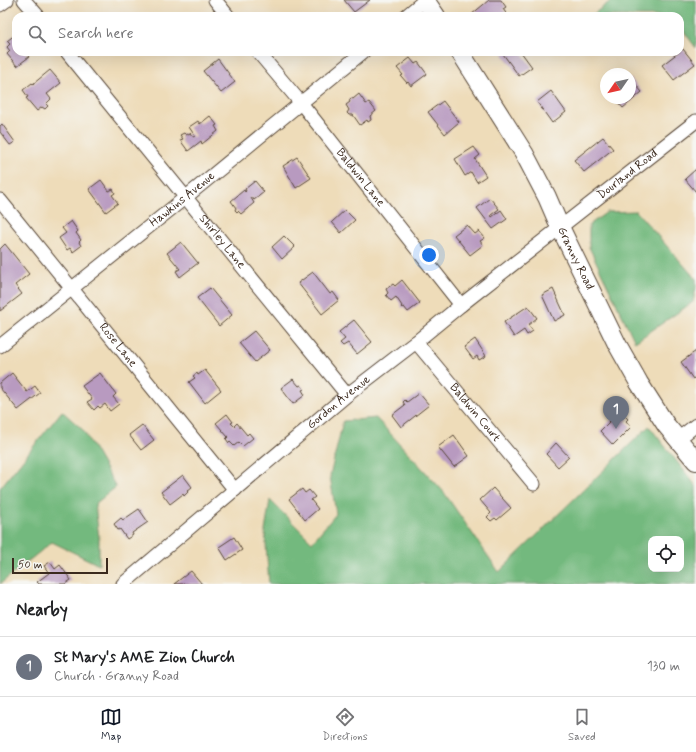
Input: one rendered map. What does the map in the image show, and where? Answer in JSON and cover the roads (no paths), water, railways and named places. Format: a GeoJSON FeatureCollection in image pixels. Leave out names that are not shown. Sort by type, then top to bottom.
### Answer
{"type":"FeatureCollection","features":[{"type":"Feature","properties":{"kind":"street"},"geometry":{"type":"LineString","coordinates":[[0,6],[7,0]]}},
{"type":"Feature","properties":{"kind":"street"},"geometry":{"type":"LineString","coordinates":[[24,0],[34,12]]}},
{"type":"Feature","properties":{"kind":"street"},"geometry":{"type":"LineString","coordinates":[[215,0],[225,12]]}},
{"type":"Feature","properties":{"kind":"street"},"geometry":{"type":"LineString","coordinates":[[411,12],[425,0],[433,12]]}},
{"type":"Feature","properties":{"kind":"street","name":"Shirley Lane"},"geometry":{"type":"LineString","coordinates":[[70,56],[347,395]]}},
{"type":"Feature","properties":{"kind":"street","name":"Baldwin Lane"},"geometry":{"type":"LineString","coordinates":[[261,56],[301,103],[462,305]]}},
{"type":"Feature","properties":{"kind":"street","name":"Hawkins Avenue"},"geometry":{"type":"LineString","coordinates":[[0,346],[186,197],[358,56]]}},
{"type":"Feature","properties":{"kind":"street","name":"Granny Road"},"geometry":{"type":"LineString","coordinates":[[463,56],[524,153],[547,197],[617,344],[639,383],[666,425],[696,461]]}},
{"type":"Feature","properties":{"kind":"street","name":"Dourland Road"},"geometry":{"type":"LineString","coordinates":[[560,227],[696,121]]}},
{"type":"Feature","properties":{"kind":"street","name":"Rose Lane"},"geometry":{"type":"LineString","coordinates":[[0,200],[236,490]]}},
{"type":"Feature","properties":{"kind":"street","name":"Gordon Avenue"},"geometry":{"type":"LineString","coordinates":[[123,584],[347,395],[560,227]]}},
{"type":"Feature","properties":{"kind":"street","name":"Baldwin Court"},"geometry":{"type":"LineString","coordinates":[[416,342],[534,484]]}},
{"type":"Feature","properties":{"kind":"street"},"geometry":{"type":"LineString","coordinates":[[678,439],[696,425]]}},
{"type":"Feature","properties":{"kind":"place","name":"St Mary's AME Zion Church"},"geometry":{"type":"Point","coordinates":[616,429]}}]}
